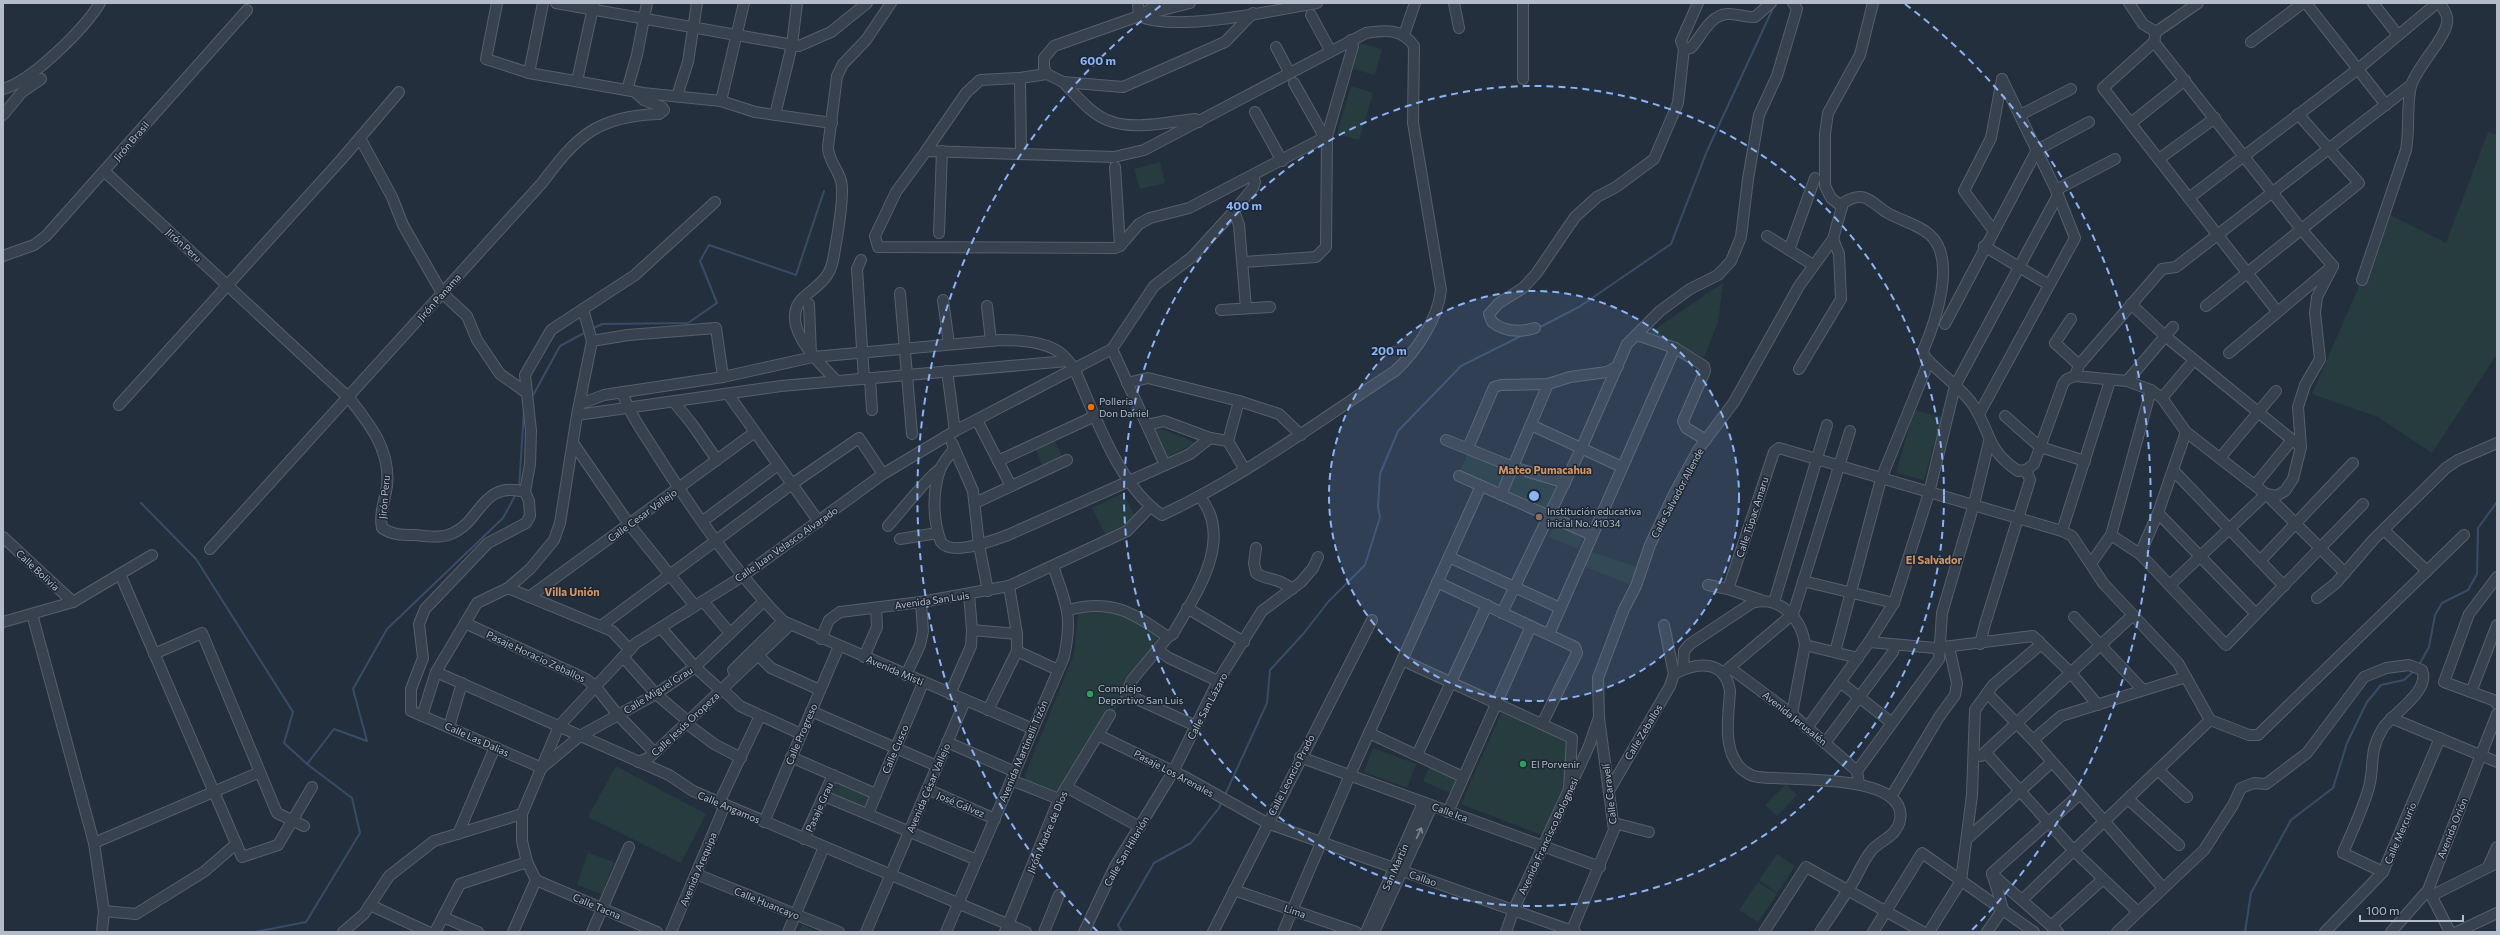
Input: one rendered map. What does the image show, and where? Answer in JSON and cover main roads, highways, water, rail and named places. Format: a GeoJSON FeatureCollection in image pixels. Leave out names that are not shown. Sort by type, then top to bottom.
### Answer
{"type":"FeatureCollection","features":[{"type":"Feature","properties":{"kind":"waterway"},"geometry":{"type":"LineString","coordinates":[[1538,328],[1579,307],[1671,244],[1707,151],[1774,6]]}},
{"type":"Feature","properties":{"kind":"waterway"},"geometry":{"type":"LineString","coordinates":[[592,329],[602,324],[688,323],[717,303],[700,261],[709,245],[796,275],[824,191]]}},
{"type":"Feature","properties":{"kind":"waterway"},"geometry":{"type":"LineString","coordinates":[[531,399],[560,346],[586,332]]}},
{"type":"Feature","properties":{"kind":"waterway"},"geometry":{"type":"LineString","coordinates":[[1225,795],[1267,703],[1270,670],[1304,633],[1328,602],[1365,565],[1380,517],[1378,507],[1380,474],[1398,431],[1461,366],[1523,335]]}},
{"type":"Feature","properties":{"kind":"waterway"},"geometry":{"type":"LineString","coordinates":[[519,488],[524,411]]}},
{"type":"Feature","properties":{"kind":"waterway"},"geometry":{"type":"LineString","coordinates":[[255,932],[306,922],[360,833],[352,798],[307,764],[334,729],[367,741],[353,689],[387,629],[503,518],[516,494]]}},
{"type":"Feature","properties":{"kind":"waterway"},"geometry":{"type":"LineString","coordinates":[[2419,665],[2429,647],[2435,615],[2442,603],[2468,590],[2477,574],[2478,528],[2497,502]]}},
{"type":"Feature","properties":{"kind":"waterway"},"geometry":{"type":"LineString","coordinates":[[141,503],[196,559],[293,712],[284,743],[307,764]]}},
{"type":"Feature","properties":{"kind":"waterway"},"geometry":{"type":"LineString","coordinates":[[2245,932],[2251,893],[2291,820],[2333,788],[2347,743],[2367,702],[2381,685],[2404,680],[2415,670]]}},
{"type":"Feature","properties":{"kind":"waterway"},"geometry":{"type":"LineString","coordinates":[[1122,932],[1118,925],[1154,863],[1191,843],[1219,808],[1222,801]]}},
{"type":"Feature","properties":{"kind":"place","name":"Polleria Don Daniel"},"geometry":{"type":"Point","coordinates":[1091,407]}},
{"type":"Feature","properties":{"kind":"place","name":"Institución educativa inicial No. 41034"},"geometry":{"type":"Point","coordinates":[1539,517]}},
{"type":"Feature","properties":{"kind":"place","name":"Complejo Deportivo San Luis"},"geometry":{"type":"Point","coordinates":[1090,694]}},
{"type":"Feature","properties":{"kind":"place","name":"El Porvenir"},"geometry":{"type":"Point","coordinates":[1523,764]}},
{"type":"Feature","properties":{"kind":"district","name":"Mateo Pumacahua"},"geometry":{"type":"Point","coordinates":[1545,469]}},
{"type":"Feature","properties":{"kind":"district","name":"El Salvador"},"geometry":{"type":"Point","coordinates":[1934,559]}},
{"type":"Feature","properties":{"kind":"district","name":"Villa Unión"},"geometry":{"type":"Point","coordinates":[572,591]}}]}
